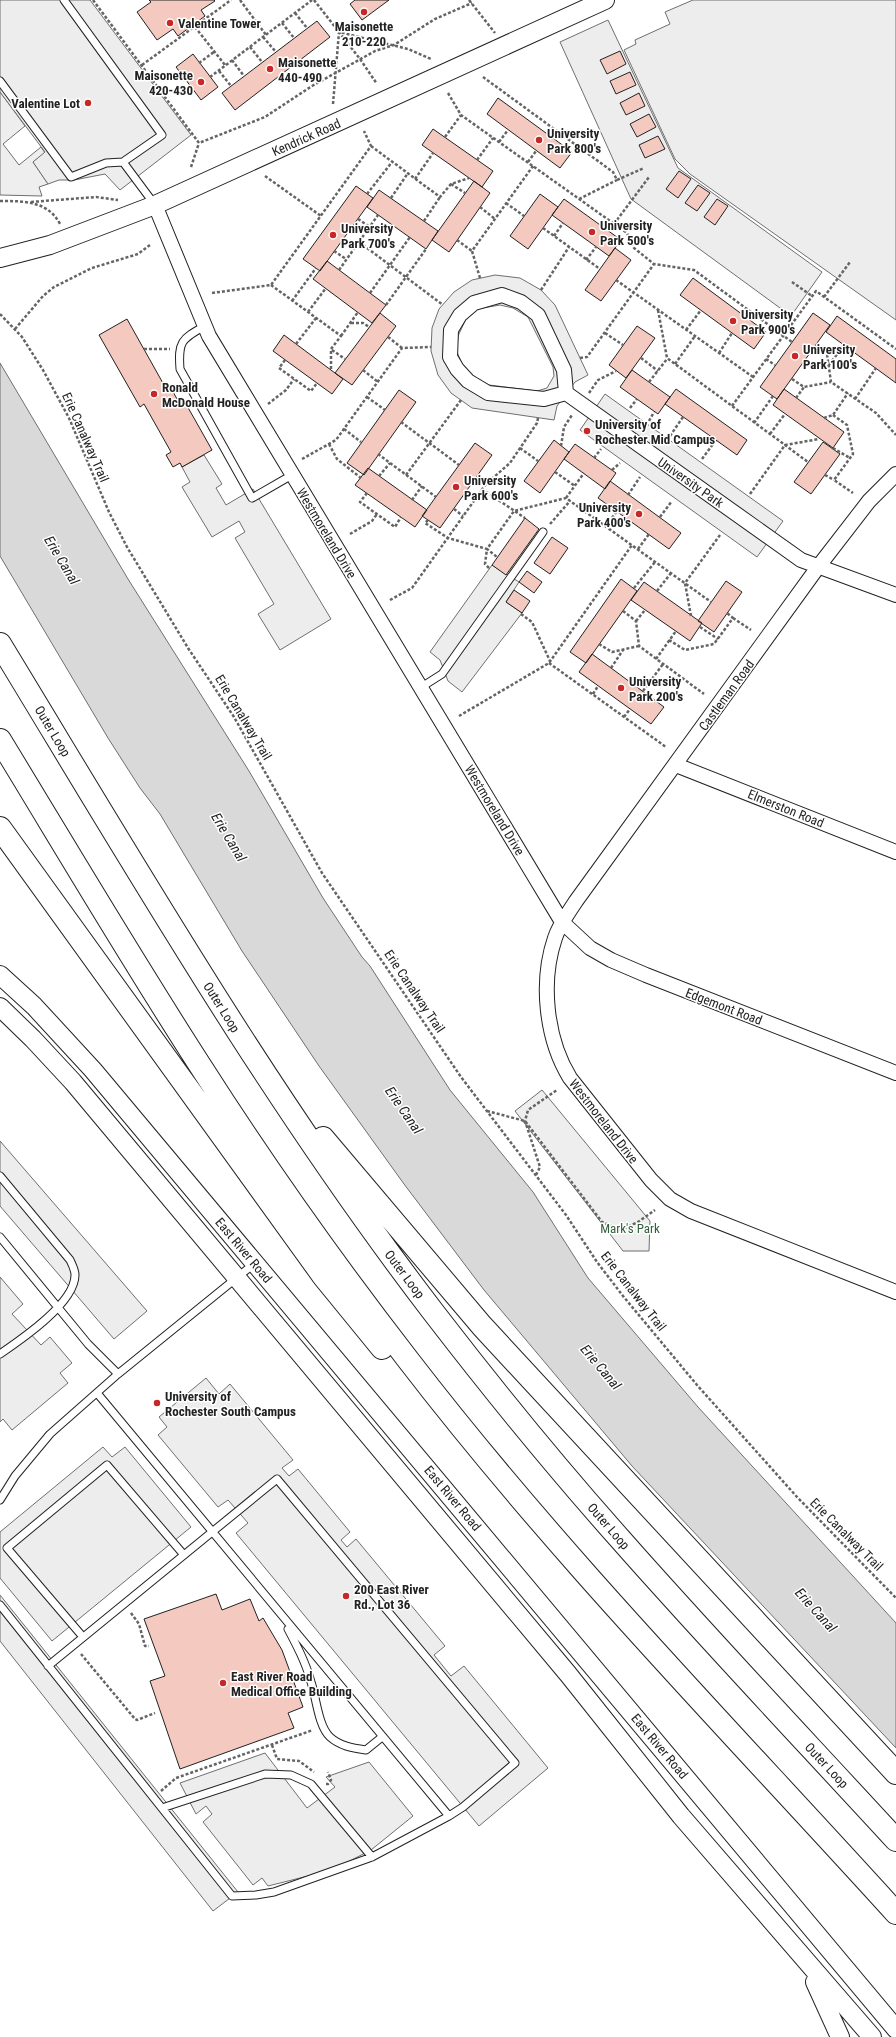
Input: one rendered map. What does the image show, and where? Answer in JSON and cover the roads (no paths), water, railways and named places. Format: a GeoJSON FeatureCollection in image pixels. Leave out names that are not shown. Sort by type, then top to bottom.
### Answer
{"type":"FeatureCollection","features":[{"type":"Feature","properties":{"kind":"highway","name":"Outer Loop"},"geometry":{"type":"LineString","coordinates":[[0,644],[248,1048],[372,1230],[502,1398],[624,1544],[896,1840]]}},
{"type":"Feature","properties":{"kind":"highway"},"geometry":{"type":"LineString","coordinates":[[0,740],[157,998],[270,1170],[408,1361],[520,1498],[636,1631],[896,1913]]}},
{"type":"Feature","properties":{"kind":"highway"},"geometry":{"type":"LineString","coordinates":[[0,828],[324,1277],[418,1390],[520,1498]]}},
{"type":"Feature","properties":{"kind":"highway"},"geometry":{"type":"LineString","coordinates":[[248,1048],[482,1326],[896,1773]]}},
{"type":"Feature","properties":{"kind":"highway"},"geometry":{"type":"LineString","coordinates":[[818,1755],[896,1830]]}},
{"type":"Feature","properties":{"kind":"street","name":"Kendrick Road"},"geometry":{"type":"LineString","coordinates":[[1,258],[41,248],[155,205],[605,0]]}},
{"type":"Feature","properties":{"kind":"street","name":"Westmoreland Drive"},"geometry":{"type":"LineString","coordinates":[[155,205],[209,336],[562,922],[555,938],[550,962],[548,994],[551,1028],[555,1049],[570,1078],[651,1180],[670,1199],[691,1211],[896,1292]]}},
{"type":"Feature","properties":{"kind":"street"},"geometry":{"type":"LineString","coordinates":[[502,295],[521,302],[538,315],[564,370],[566,393],[544,399],[488,393],[468,381],[457,369],[450,356],[451,330],[460,315],[474,303],[502,295]]}},
{"type":"Feature","properties":{"kind":"street","name":"University Park"},"geometry":{"type":"LineString","coordinates":[[566,393],[801,560],[896,595]]}},
{"type":"Feature","properties":{"kind":"street","name":"Castleman Road"},"geometry":{"type":"LineString","coordinates":[[562,922],[818,567],[869,502],[896,474]]}},
{"type":"Feature","properties":{"kind":"street","name":"Elmerston Road"},"geometry":{"type":"LineString","coordinates":[[676,765],[896,852]]}},
{"type":"Feature","properties":{"kind":"street","name":"Edgemont Road"},"geometry":{"type":"LineString","coordinates":[[562,922],[590,948],[611,960],[653,978],[896,1073]]}},
{"type":"Feature","properties":{"kind":"street","name":"East River Road"},"geometry":{"type":"LineString","coordinates":[[0,975],[34,1006],[79,1053],[896,2029]]}},
{"type":"Feature","properties":{"kind":"street","name":"East River Road"},"geometry":{"type":"LineString","coordinates":[[0,1007],[33,1039],[68,1077],[568,1674],[681,1816],[872,2037]]}},
{"type":"Feature","properties":{"kind":"street"},"geometry":{"type":"LineString","coordinates":[[793,1945],[821,1993],[840,2037]]}},
{"type":"Feature","properties":{"kind":"lane"},"geometry":{"type":"LineString","coordinates":[[0,81],[71,177],[106,163],[123,162],[162,135],[64,0]]}},
{"type":"Feature","properties":{"kind":"lane"},"geometry":{"type":"LineString","coordinates":[[123,162],[155,205]]}},
{"type":"Feature","properties":{"kind":"lane"},"geometry":{"type":"LineString","coordinates":[[205,326],[189,335],[179,349],[180,369],[252,498],[292,475]]}},
{"type":"Feature","properties":{"kind":"lane"},"geometry":{"type":"LineString","coordinates":[[420,688],[442,674],[543,532]]}},
{"type":"Feature","properties":{"kind":"lane"},"geometry":{"type":"LineString","coordinates":[[0,1176],[70,1260],[75,1274],[71,1291],[59,1306],[21,1339],[0,1354]]}},
{"type":"Feature","properties":{"kind":"lane"},"geometry":{"type":"LineString","coordinates":[[0,1238],[59,1306],[88,1344],[118,1374]]}},
{"type":"Feature","properties":{"kind":"lane"},"geometry":{"type":"LineString","coordinates":[[0,1500],[15,1476],[50,1434],[118,1374],[255,1262]]}},
{"type":"Feature","properties":{"kind":"lane"},"geometry":{"type":"LineString","coordinates":[[97,1393],[449,1816]]}},
{"type":"Feature","properties":{"kind":"lane"},"geometry":{"type":"LineString","coordinates":[[83,1637],[7,1548],[107,1465],[184,1555]]}},
{"type":"Feature","properties":{"kind":"lane"},"geometry":{"type":"LineString","coordinates":[[0,1605],[48,1666],[153,1798],[232,1896],[256,1896],[274,1892],[372,1857],[463,1807],[515,1763],[277,1479],[48,1666]]}},
{"type":"Feature","properties":{"kind":"lane"},"geometry":{"type":"LineString","coordinates":[[280,1614],[302,1656],[312,1682],[320,1719],[328,1736],[347,1748],[366,1750],[382,1737]]}},
{"type":"Feature","properties":{"kind":"lane"},"geometry":{"type":"LineString","coordinates":[[162,1808],[265,1774],[291,1775],[311,1784],[372,1857]]}},
{"type":"Feature","properties":{"kind":"water","name":"Erie Canal"},"geometry":{"type":"Polygon","coordinates":[[[0,363],[128,579],[249,771],[323,898],[362,957],[370,966],[450,1090],[533,1192],[588,1278],[698,1407],[896,1623],[896,1748],[632,1466],[484,1290],[404,1184],[319,1066],[242,951],[160,814],[140,788],[108,738],[0,556],[0,363]]]}},
{"type":"Feature","properties":{"kind":"place","name":"Maisonette 210-220"},"geometry":{"type":"Point","coordinates":[364,12]}},
{"type":"Feature","properties":{"kind":"place","name":"Valentine Tower"},"geometry":{"type":"Point","coordinates":[170,23]}},
{"type":"Feature","properties":{"kind":"place","name":"Maisonette 440-490"},"geometry":{"type":"Point","coordinates":[270,69]}},
{"type":"Feature","properties":{"kind":"place","name":"Maisonette 420-430"},"geometry":{"type":"Point","coordinates":[201,82]}},
{"type":"Feature","properties":{"kind":"place","name":"Valentine Lot"},"geometry":{"type":"Point","coordinates":[88,103]}},
{"type":"Feature","properties":{"kind":"place","name":"University Park 800's"},"geometry":{"type":"Point","coordinates":[539,140]}},
{"type":"Feature","properties":{"kind":"place","name":"University Park 500's"},"geometry":{"type":"Point","coordinates":[592,232]}},
{"type":"Feature","properties":{"kind":"place","name":"University Park 700's"},"geometry":{"type":"Point","coordinates":[333,235]}},
{"type":"Feature","properties":{"kind":"place","name":"University Park 900's"},"geometry":{"type":"Point","coordinates":[733,321]}},
{"type":"Feature","properties":{"kind":"place","name":"University Park 100's"},"geometry":{"type":"Point","coordinates":[795,356]}},
{"type":"Feature","properties":{"kind":"place","name":"Ronald McDonald House"},"geometry":{"type":"Point","coordinates":[154,394]}},
{"type":"Feature","properties":{"kind":"place","name":"University of Rochester Mid Campus"},"geometry":{"type":"Point","coordinates":[587,431]}},
{"type":"Feature","properties":{"kind":"place","name":"University Park 600's"},"geometry":{"type":"Point","coordinates":[456,487]}},
{"type":"Feature","properties":{"kind":"place","name":"University Park 400's"},"geometry":{"type":"Point","coordinates":[639,514]}},
{"type":"Feature","properties":{"kind":"place","name":"University Park 200's"},"geometry":{"type":"Point","coordinates":[621,688]}},
{"type":"Feature","properties":{"kind":"place","name":"University of Rochester South Campus"},"geometry":{"type":"Point","coordinates":[157,1403]}},
{"type":"Feature","properties":{"kind":"place","name":"200 East River Rd., Lot 36"},"geometry":{"type":"Point","coordinates":[346,1596]}},
{"type":"Feature","properties":{"kind":"place","name":"East River Road Medical Office Building"},"geometry":{"type":"Point","coordinates":[223,1683]}},
{"type":"Feature","properties":{"kind":"park label","name":"Mark's Park"},"geometry":{"type":"Point","coordinates":[630,1228]}}]}
